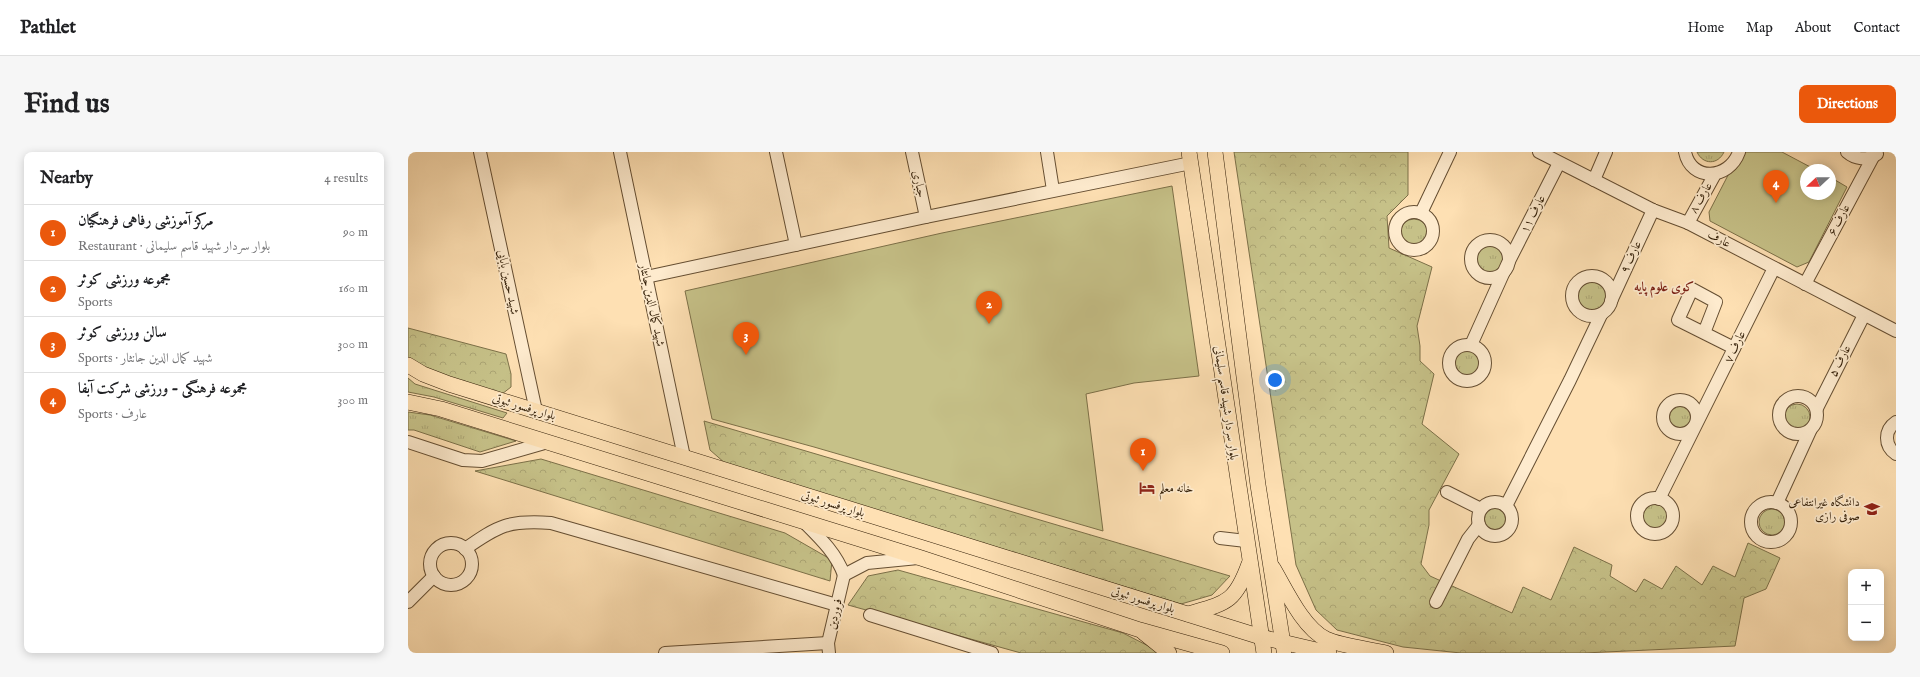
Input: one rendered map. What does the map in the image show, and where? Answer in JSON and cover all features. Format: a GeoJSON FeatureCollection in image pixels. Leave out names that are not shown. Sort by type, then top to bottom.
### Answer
{"type":"FeatureCollection","features":[{"type":"Feature","properties":{"kind":"main road","name":"بلوار سردار شهید قاسم سلیمانی"},"geometry":{"type":"LineString","coordinates":[[1215,152],[1269,561],[1284,648]]}},
{"type":"Feature","properties":{"kind":"main road","name":"بلوار سردار شهید قاسم سلیمانی"},"geometry":{"type":"LineString","coordinates":[[1190,158],[1246,541],[1264,653]]}},
{"type":"Feature","properties":{"kind":"main road","name":"بلوار پرفسور ثبوتی"},"geometry":{"type":"LineString","coordinates":[[408,365],[423,374],[449,384],[1261,637],[1284,648],[1329,653]]}},
{"type":"Feature","properties":{"kind":"main road","name":"بلوار پرفسور ثبوتی"},"geometry":{"type":"LineString","coordinates":[[408,402],[441,409],[921,558],[1140,630],[1222,653]]}},
{"type":"Feature","properties":{"kind":"main road"},"geometry":{"type":"LineString","coordinates":[[1269,561],[1297,607],[1316,633],[1327,639],[1386,653]]}},
{"type":"Feature","properties":{"kind":"main road"},"geometry":{"type":"LineString","coordinates":[[1188,614],[1224,602],[1241,586],[1250,563]]}},
{"type":"Feature","properties":{"kind":"main road"},"geometry":{"type":"LineString","coordinates":[[1140,630],[1169,653]]}},
{"type":"Feature","properties":{"kind":"street","name":"شهید حسین بابایی"},"geometry":{"type":"LineString","coordinates":[[480,152],[536,411]]}},
{"type":"Feature","properties":{"kind":"street","name":"شهید کمال الدین جانثار"},"geometry":{"type":"LineString","coordinates":[[620,152],[684,457]]}},
{"type":"Feature","properties":{"kind":"street"},"geometry":{"type":"LineString","coordinates":[[776,152],[796,244]]}},
{"type":"Feature","properties":{"kind":"street","name":"جباری"},"geometry":{"type":"LineString","coordinates":[[912,152],[926,217]]}},
{"type":"Feature","properties":{"kind":"street"},"geometry":{"type":"LineString","coordinates":[[1047,152],[1053,190]]}},
{"type":"Feature","properties":{"kind":"street"},"geometry":{"type":"LineString","coordinates":[[1422,213],[1450,152]]}},
{"type":"Feature","properties":{"kind":"street","name":"عارف"},"geometry":{"type":"LineString","coordinates":[[1539,152],[1653,210],[1688,223],[1896,331]]}},
{"type":"Feature","properties":{"kind":"street"},"geometry":{"type":"LineString","coordinates":[[1594,180],[1606,152]]}},
{"type":"Feature","properties":{"kind":"street"},"geometry":{"type":"LineString","coordinates":[[1685,152],[1691,164],[1706,174],[1715,174],[1731,166],[1738,152]]}},
{"type":"Feature","properties":{"kind":"street"},"geometry":{"type":"LineString","coordinates":[[1847,152],[1858,158],[1876,154]]}},
{"type":"Feature","properties":{"kind":"street","name":"عارف ۶"},"geometry":{"type":"LineString","coordinates":[[1805,284],[1876,154]]}},
{"type":"Feature","properties":{"kind":"street"},"geometry":{"type":"LineString","coordinates":[[646,277],[1053,190],[1190,158]]}},
{"type":"Feature","properties":{"kind":"street","name":"عارف ۱۱"},"geometry":{"type":"LineString","coordinates":[[1471,345],[1508,265],[1559,163]]}},
{"type":"Feature","properties":{"kind":"street","name":"عارف ۸"},"geometry":{"type":"LineString","coordinates":[[1688,223],[1715,174]]}},
{"type":"Feature","properties":{"kind":"street","name":"عارف ۹"},"geometry":{"type":"LineString","coordinates":[[1610,304],[1653,210]]}},
{"type":"Feature","properties":{"kind":"street","name":"عارف ۷"},"geometry":{"type":"LineString","coordinates":[[1659,499],[1774,268]]}},
{"type":"Feature","properties":{"kind":"street"},"geometry":{"type":"LineString","coordinates":[[1506,506],[1601,315],[1610,304],[1611,291],[1604,280],[1591,276],[1585,277],[1575,285],[1572,298],[1577,309],[1588,316],[1601,315]]}},
{"type":"Feature","properties":{"kind":"street","name":"عارف ۵"},"geometry":{"type":"LineString","coordinates":[[1817,408],[1864,315]]}},
{"type":"Feature","properties":{"kind":"street"},"geometry":{"type":"LineString","coordinates":[[1704,334],[1734,348]]}},
{"type":"Feature","properties":{"kind":"street"},"geometry":{"type":"LineString","coordinates":[[1777,503],[1810,431],[1817,420],[1817,408],[1808,398],[1796,395],[1790,397],[1781,406],[1779,418],[1785,429],[1797,434],[1810,431]]}},
{"type":"Feature","properties":{"kind":"street"},"geometry":{"type":"LineString","coordinates":[[1896,422],[1889,429],[1887,441],[1888,446],[1896,454]]}},
{"type":"Feature","properties":{"kind":"street"},"geometry":{"type":"LineString","coordinates":[[408,442],[463,460],[482,462],[548,442]]}},
{"type":"Feature","properties":{"kind":"street"},"geometry":{"type":"LineString","coordinates":[[1447,492],[1481,509]]}},
{"type":"Feature","properties":{"kind":"street"},"geometry":{"type":"LineString","coordinates":[[1496,502],[1506,506],[1512,516],[1512,521],[1507,531],[1503,534],[1492,536],[1482,530],[1479,525],[1479,514],[1481,509],[1490,503],[1496,502]]}},
{"type":"Feature","properties":{"kind":"street"},"geometry":{"type":"LineString","coordinates":[[465,549],[483,536],[507,524],[526,521],[551,523],[837,606]]}},
{"type":"Feature","properties":{"kind":"street"},"geometry":{"type":"LineString","coordinates":[[804,522],[831,551],[840,564],[844,575],[867,563],[921,558]]}},
{"type":"Feature","properties":{"kind":"street"},"geometry":{"type":"LineString","coordinates":[[1436,602],[1468,538],[1479,525]]}},
{"type":"Feature","properties":{"kind":"street"},"geometry":{"type":"LineString","coordinates":[[1220,538],[1246,541]]}},
{"type":"Feature","properties":{"kind":"street"},"geometry":{"type":"LineString","coordinates":[[446,543],[453,543],[465,549],[471,561],[469,574],[464,579],[459,583],[445,584],[434,576],[430,563],[434,551],[446,543]]}},
{"type":"Feature","properties":{"kind":"street","name":"فروردین"},"geometry":{"type":"LineString","coordinates":[[828,648],[844,575]]}},
{"type":"Feature","properties":{"kind":"street"},"geometry":{"type":"LineString","coordinates":[[408,602],[434,576]]}},
{"type":"Feature","properties":{"kind":"street"},"geometry":{"type":"LineString","coordinates":[[870,615],[992,653]]}},
{"type":"Feature","properties":{"kind":"street"},"geometry":{"type":"LineString","coordinates":[[665,653],[828,648]]}},
{"type":"Feature","properties":{"kind":"green space"},"geometry":{"type":"Polygon","coordinates":[[[1234,152],[1408,152],[1408,195],[1387,216],[1389,248],[1432,267],[1417,326],[1420,346],[1420,361],[1434,374],[1422,424],[1459,454],[1429,510],[1429,525],[1421,564],[1430,576],[1512,613],[1523,587],[1551,600],[1574,547],[1612,565],[1610,576],[1636,592],[1644,579],[1662,589],[1676,566],[1702,585],[1713,566],[1735,577],[1748,543],[1780,558],[1766,589],[1744,598],[1735,646],[1584,653],[1461,653],[1403,647],[1337,630],[1316,610],[1296,565],[1234,152]]]}},
{"type":"Feature","properties":{"kind":"green space"},"geometry":{"type":"Polygon","coordinates":[[[1697,152],[1724,152],[1718,159],[1710,162],[1703,159],[1697,152]]]}},
{"type":"Feature","properties":{"kind":"green space"},"geometry":{"type":"Polygon","coordinates":[[[1740,152],[1782,152],[1805,164],[1800,164],[1800,200],[1836,200],[1836,181],[1847,187],[1809,262],[1797,267],[1710,221],[1709,212],[1740,152]]]}},
{"type":"Feature","properties":{"kind":"green space"},"geometry":{"type":"Polygon","coordinates":[[[1172,186],[1199,376],[1134,383],[1086,394],[1103,531],[712,419],[685,291],[942,233],[1172,186]]]}},
{"type":"Feature","properties":{"kind":"green space"},"geometry":{"type":"Polygon","coordinates":[[[1414,219],[1424,223],[1428,233],[1424,243],[1414,247],[1404,243],[1400,233],[1404,223],[1414,219]]]}},
{"type":"Feature","properties":{"kind":"green space"},"geometry":{"type":"Polygon","coordinates":[[[1490,245],[1500,249],[1504,259],[1500,269],[1490,273],[1480,269],[1476,259],[1480,249],[1490,245]]]}},
{"type":"Feature","properties":{"kind":"green space"},"geometry":{"type":"Polygon","coordinates":[[[1592,282],[1602,286],[1606,296],[1602,306],[1592,310],[1582,306],[1578,296],[1582,286],[1592,282]]]}},
{"type":"Feature","properties":{"kind":"green space"},"geometry":{"type":"Polygon","coordinates":[[[408,328],[506,354],[511,374],[511,387],[502,394],[437,376],[408,362],[408,328]]]}},
{"type":"Feature","properties":{"kind":"green space"},"geometry":{"type":"Polygon","coordinates":[[[1467,349],[1477,353],[1481,363],[1477,373],[1467,377],[1457,373],[1453,363],[1457,353],[1467,349]]]}},
{"type":"Feature","properties":{"kind":"green space"},"geometry":{"type":"Polygon","coordinates":[[[408,378],[415,384],[507,413],[503,418],[434,397],[408,392],[408,378]]]}},
{"type":"Feature","properties":{"kind":"green space"},"geometry":{"type":"Polygon","coordinates":[[[1680,404],[1689,408],[1693,417],[1689,426],[1680,430],[1671,426],[1667,417],[1671,408],[1680,404]]]}},
{"type":"Feature","properties":{"kind":"green space"},"geometry":{"type":"Polygon","coordinates":[[[1797,404],[1806,408],[1810,417],[1806,426],[1797,430],[1788,426],[1784,417],[1788,408],[1797,404]]]}},
{"type":"Feature","properties":{"kind":"green space"},"geometry":{"type":"Polygon","coordinates":[[[408,412],[430,415],[516,441],[480,452],[414,430],[408,430],[408,412]]]}},
{"type":"Feature","properties":{"kind":"green space"},"geometry":{"type":"Polygon","coordinates":[[[704,421],[1230,576],[1212,595],[1181,604],[726,464],[710,450],[704,421]]]}},
{"type":"Feature","properties":{"kind":"green space"},"geometry":{"type":"Polygon","coordinates":[[[541,459],[785,533],[832,560],[830,581],[475,471],[541,459]]]}},
{"type":"Feature","properties":{"kind":"green space"},"geometry":{"type":"Polygon","coordinates":[[[1656,504],[1665,508],[1669,517],[1665,526],[1656,530],[1647,526],[1643,517],[1647,508],[1656,504]]]}},
{"type":"Feature","properties":{"kind":"green space"},"geometry":{"type":"Polygon","coordinates":[[[1495,507],[1504,511],[1508,520],[1504,529],[1495,533],[1486,529],[1482,520],[1486,511],[1495,507]]]}},
{"type":"Feature","properties":{"kind":"green space"},"geometry":{"type":"Polygon","coordinates":[[[1772,509],[1781,513],[1785,522],[1781,531],[1772,535],[1763,531],[1759,522],[1763,513],[1772,509]]]}},
{"type":"Feature","properties":{"kind":"green space"},"geometry":{"type":"Polygon","coordinates":[[[898,570],[1123,633],[1162,653],[1021,653],[848,605],[868,576],[898,570]]]}},
{"type":"Feature","properties":{"kind":"place","name":"مجموعه فرهنگی - ورزشی شرکت آبفا"},"geometry":{"type":"Point","coordinates":[1776,203]}},
{"type":"Feature","properties":{"kind":"place","name":"مجموعه ورزشی کوثر"},"geometry":{"type":"Point","coordinates":[989,324]}},
{"type":"Feature","properties":{"kind":"place","name":"سالن ورزشی کوثر"},"geometry":{"type":"Point","coordinates":[746,355]}},
{"type":"Feature","properties":{"kind":"place","name":"مرکز آموزشی رفاهی فرهنگیان"},"geometry":{"type":"Point","coordinates":[1143,471]}},
{"type":"Feature","properties":{"kind":"place","name":"خانه معلم"},"geometry":{"type":"Point","coordinates":[1147,488]}},
{"type":"Feature","properties":{"kind":"place","name":"دانشگاه غیرانتفاعی صوفی رازی"},"geometry":{"type":"Point","coordinates":[1872,509]}},
{"type":"Feature","properties":{"kind":"district","name":"کوی علوم پایه"},"geometry":{"type":"Point","coordinates":[1664,287]}}]}
